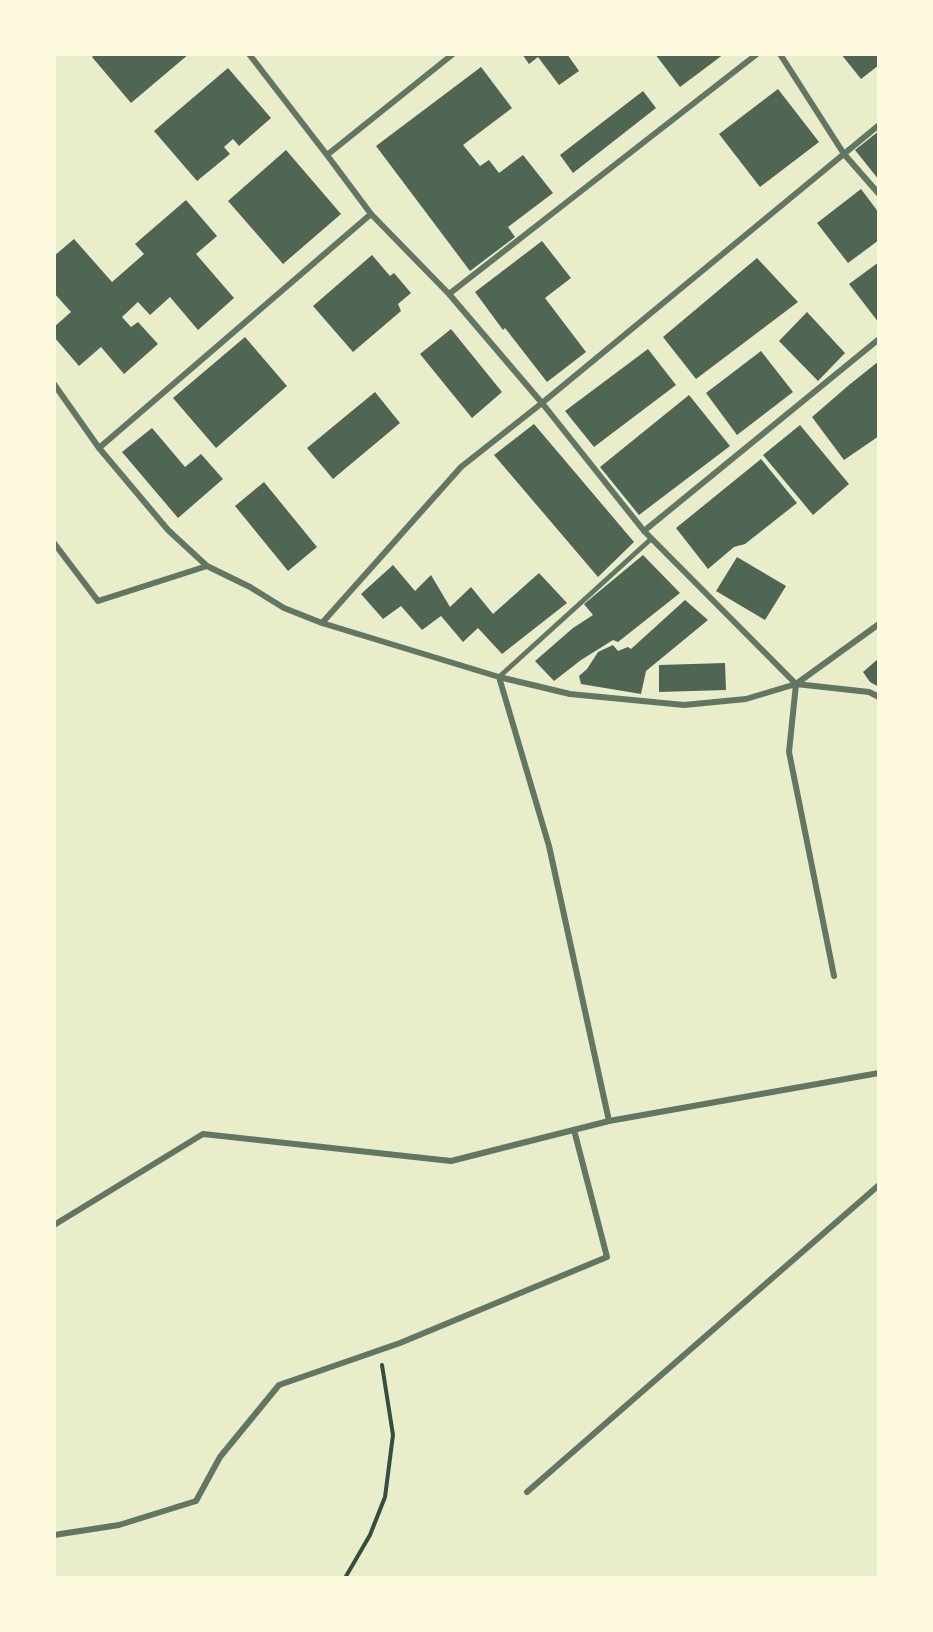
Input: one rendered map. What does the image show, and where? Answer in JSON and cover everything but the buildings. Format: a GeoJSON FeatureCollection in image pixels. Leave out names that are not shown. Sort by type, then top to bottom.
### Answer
{"type":"FeatureCollection","features":[{"type":"Feature","properties":{"kind":"street"},"geometry":{"type":"LineString","coordinates":[[249,54],[370,214],[449,294],[542,403],[651,539],[796,684],[869,692],[879,698]]}},
{"type":"Feature","properties":{"kind":"street"},"geometry":{"type":"LineString","coordinates":[[327,155],[453,54]]}},
{"type":"Feature","properties":{"kind":"street"},"geometry":{"type":"LineString","coordinates":[[449,294],[757,54]]}},
{"type":"Feature","properties":{"kind":"street"},"geometry":{"type":"LineString","coordinates":[[780,54],[844,153],[879,194]]}},
{"type":"Feature","properties":{"kind":"street"},"geometry":{"type":"LineString","coordinates":[[322,624],[461,467],[879,125]]}},
{"type":"Feature","properties":{"kind":"street"},"geometry":{"type":"LineString","coordinates":[[99,448],[370,214]]}},
{"type":"Feature","properties":{"kind":"street"},"geometry":{"type":"LineString","coordinates":[[645,531],[879,339]]}},
{"type":"Feature","properties":{"kind":"street"},"geometry":{"type":"LineString","coordinates":[[54,384],[99,448],[168,530],[207,566],[250,587],[284,608],[322,624],[499,676],[570,694],[684,705],[746,699],[796,684],[879,624]]}},
{"type":"Feature","properties":{"kind":"street"},"geometry":{"type":"LineString","coordinates":[[499,676],[651,539]]}},
{"type":"Feature","properties":{"kind":"street"},"geometry":{"type":"LineString","coordinates":[[54,543],[98,602],[207,566]]}},
{"type":"Feature","properties":{"kind":"street"},"geometry":{"type":"LineString","coordinates":[[499,676],[549,846],[609,1122]]}},
{"type":"Feature","properties":{"kind":"street"},"geometry":{"type":"LineString","coordinates":[[796,684],[789,752],[834,976]]}},
{"type":"Feature","properties":{"kind":"street"},"geometry":{"type":"LineString","coordinates":[[54,1225],[203,1134],[451,1161],[609,1122],[879,1073]]}},
{"type":"Feature","properties":{"kind":"street"},"geometry":{"type":"LineString","coordinates":[[54,1535],[119,1525],[196,1500],[220,1457],[279,1385],[380,1350],[607,1257],[574,1130]]}},
{"type":"Feature","properties":{"kind":"street"},"geometry":{"type":"LineString","coordinates":[[527,1492],[879,1185]]}},
{"type":"Feature","properties":{"kind":"path"},"geometry":{"type":"LineString","coordinates":[[345,1578],[370,1535],[385,1497],[393,1436],[380,1350]]}}]}
